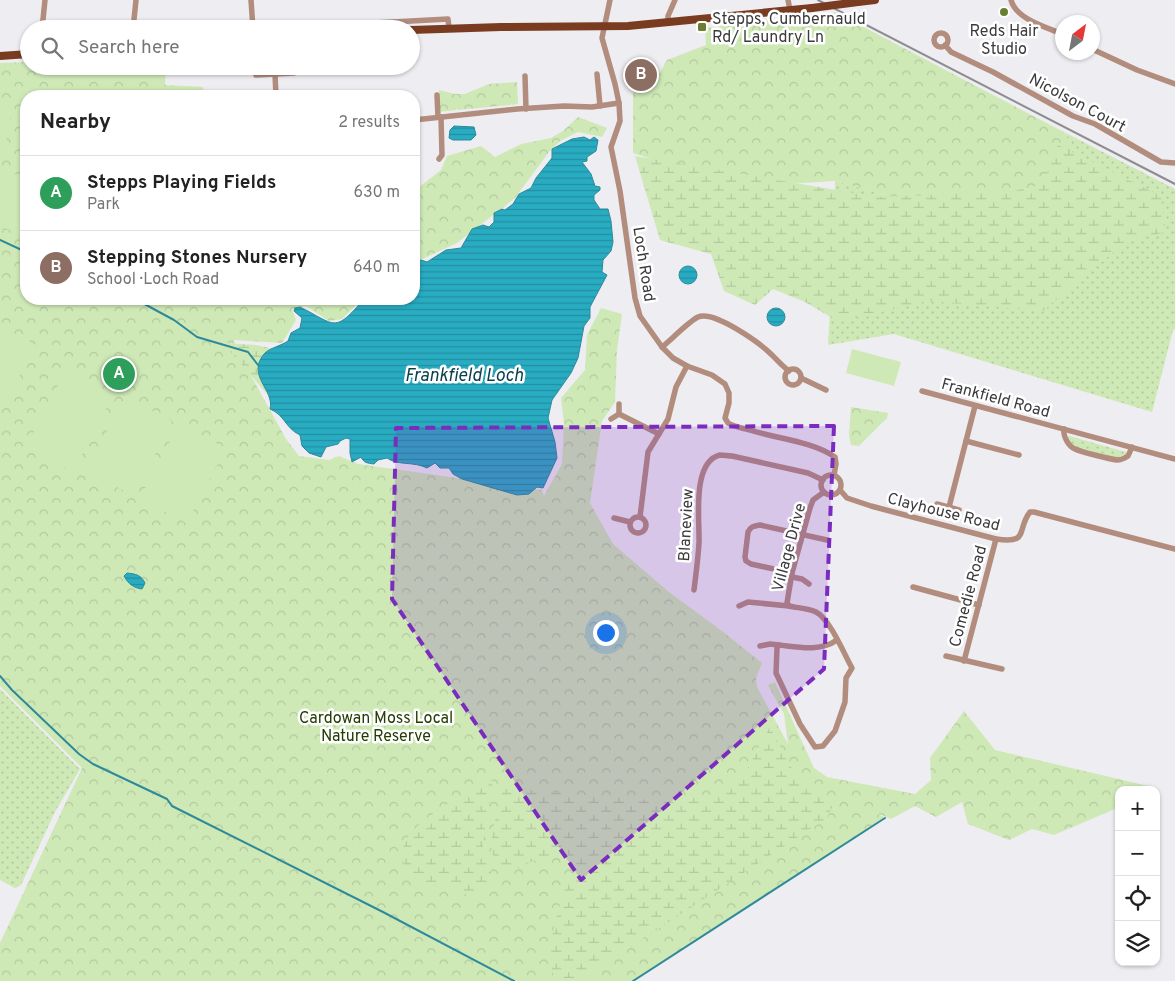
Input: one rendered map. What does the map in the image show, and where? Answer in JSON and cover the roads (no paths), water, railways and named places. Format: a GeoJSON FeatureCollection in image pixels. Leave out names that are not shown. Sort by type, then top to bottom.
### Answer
{"type":"FeatureCollection","features":[{"type":"Feature","properties":{"kind":"main road"},"geometry":{"type":"LineString","coordinates":[[420,30],[668,23],[870,0]]}},
{"type":"Feature","properties":{"kind":"main road"},"geometry":{"type":"LineString","coordinates":[[0,56],[20,55]]}},
{"type":"Feature","properties":{"kind":"street"},"geometry":{"type":"LineString","coordinates":[[43,20],[45,0]]}},
{"type":"Feature","properties":{"kind":"street"},"geometry":{"type":"LineString","coordinates":[[134,20],[136,0]]}},
{"type":"Feature","properties":{"kind":"street"},"geometry":{"type":"LineString","coordinates":[[251,0],[252,20]]}},
{"type":"Feature","properties":{"kind":"street","name":"Loch Road"},"geometry":{"type":"LineString","coordinates":[[610,0],[602,38],[619,103],[620,121],[611,148],[620,191],[635,298],[640,316],[672,358],[725,384],[730,402],[726,418],[728,423],[829,452],[836,457],[834,475]]}},
{"type":"Feature","properties":{"kind":"street"},"geometry":{"type":"LineString","coordinates":[[668,23],[668,16],[675,0]]}},
{"type":"Feature","properties":{"kind":"street"},"geometry":{"type":"LineString","coordinates":[[788,0],[790,10]]}},
{"type":"Feature","properties":{"kind":"street"},"geometry":{"type":"LineString","coordinates":[[1011,0],[1011,3],[1022,16],[1055,31]]}},
{"type":"Feature","properties":{"kind":"street"},"geometry":{"type":"LineString","coordinates":[[420,21],[448,19],[449,28]]}},
{"type":"Feature","properties":{"kind":"street","name":"Nicolson Court"},"geometry":{"type":"LineString","coordinates":[[945,45],[950,52],[993,72],[1073,116],[1095,124],[1161,162],[1175,163]]}},
{"type":"Feature","properties":{"kind":"street"},"geometry":{"type":"LineString","coordinates":[[1100,53],[1137,70],[1175,84]]}},
{"type":"Feature","properties":{"kind":"street"},"geometry":{"type":"LineString","coordinates":[[597,74],[600,106]]}},
{"type":"Feature","properties":{"kind":"street"},"geometry":{"type":"LineString","coordinates":[[275,75],[276,90]]}},
{"type":"Feature","properties":{"kind":"street"},"geometry":{"type":"LineString","coordinates":[[525,76],[526,109]]}},
{"type":"Feature","properties":{"kind":"street"},"geometry":{"type":"LineString","coordinates":[[437,95],[442,155],[439,159]]}},
{"type":"Feature","properties":{"kind":"street"},"geometry":{"type":"LineString","coordinates":[[420,119],[526,109],[600,106],[619,103]]}},
{"type":"Feature","properties":{"kind":"street"},"geometry":{"type":"LineString","coordinates":[[662,347],[698,318],[707,316],[717,319],[746,335],[771,354],[783,367],[789,371],[798,371],[801,378],[826,390]]}},
{"type":"Feature","properties":{"kind":"street"},"geometry":{"type":"LineString","coordinates":[[640,517],[648,452],[668,419],[676,387],[687,366]]}},
{"type":"Feature","properties":{"kind":"street"},"geometry":{"type":"LineString","coordinates":[[789,371],[786,377],[789,384],[797,384],[801,378]]}},
{"type":"Feature","properties":{"kind":"street","name":"Frankfield Road"},"geometry":{"type":"LineString","coordinates":[[922,391],[1175,459]]}},
{"type":"Feature","properties":{"kind":"street"},"geometry":{"type":"LineString","coordinates":[[619,404],[619,414]]}},
{"type":"Feature","properties":{"kind":"street"},"geometry":{"type":"LineString","coordinates":[[949,507],[975,406]]}},
{"type":"Feature","properties":{"kind":"street"},"geometry":{"type":"LineString","coordinates":[[619,414],[659,434]]}},
{"type":"Feature","properties":{"kind":"street"},"geometry":{"type":"LineString","coordinates":[[611,419],[619,414]]}},
{"type":"Feature","properties":{"kind":"street","name":"Frankfield Road"},"geometry":{"type":"LineString","coordinates":[[1064,429],[1064,434],[1074,449],[1118,460],[1128,456],[1132,447]]}},
{"type":"Feature","properties":{"kind":"street"},"geometry":{"type":"LineString","coordinates":[[966,441],[1019,455]]}},
{"type":"Feature","properties":{"kind":"street","name":"Blaneview"},"geometry":{"type":"LineString","coordinates":[[694,590],[699,542],[698,506],[701,484],[704,471],[712,459],[721,455],[732,456],[808,473],[823,480]]}},
{"type":"Feature","properties":{"kind":"street"},"geometry":{"type":"LineString","coordinates":[[830,475],[834,475],[840,480],[840,490],[836,494],[831,495],[824,492],[821,486],[823,480],[830,475]]}},
{"type":"Feature","properties":{"kind":"street","name":"Clayhouse Road"},"geometry":{"type":"LineString","coordinates":[[840,490],[847,498],[871,506],[996,539],[1010,541],[1018,537],[1023,531],[1027,516],[1030,512],[1034,512],[1175,549]]}},
{"type":"Feature","properties":{"kind":"street","name":"Village Drive"},"geometry":{"type":"LineString","coordinates":[[779,645],[776,673],[812,745],[818,748],[823,746],[835,731],[845,702],[846,678],[852,668],[821,616],[814,611],[789,606],[788,603],[792,575],[811,504],[813,500],[824,492]]}},
{"type":"Feature","properties":{"kind":"street"},"geometry":{"type":"LineString","coordinates":[[937,504],[959,510]]}},
{"type":"Feature","properties":{"kind":"street"},"geometry":{"type":"LineString","coordinates":[[630,522],[635,517],[640,517]]}},
{"type":"Feature","properties":{"kind":"street"},"geometry":{"type":"LineString","coordinates":[[630,522],[633,532],[641,532],[646,526],[640,517]]}},
{"type":"Feature","properties":{"kind":"street"},"geometry":{"type":"LineString","coordinates":[[614,518],[630,522]]}},
{"type":"Feature","properties":{"kind":"street"},"geometry":{"type":"LineString","coordinates":[[809,584],[792,575],[750,564],[746,561],[748,532],[753,526],[760,525],[826,540]]}},
{"type":"Feature","properties":{"kind":"street","name":"Comedie Road"},"geometry":{"type":"LineString","coordinates":[[964,661],[996,539]]}},
{"type":"Feature","properties":{"kind":"street"},"geometry":{"type":"LineString","coordinates":[[913,587],[979,605]]}},
{"type":"Feature","properties":{"kind":"street"},"geometry":{"type":"LineString","coordinates":[[740,606],[748,602],[789,606]]}},
{"type":"Feature","properties":{"kind":"street"},"geometry":{"type":"LineString","coordinates":[[760,646],[770,644],[815,648],[831,645],[837,640]]}},
{"type":"Feature","properties":{"kind":"street","name":"Comedie Road"},"geometry":{"type":"LineString","coordinates":[[946,656],[1002,669]]}},
{"type":"Feature","properties":{"kind":"water"},"geometry":{"type":"Polygon","coordinates":[[[454,126],[474,127],[476,135],[471,140],[453,140],[449,138],[450,130],[454,126]]]}},
{"type":"Feature","properties":{"kind":"water","name":"Frankfield Loch"},"geometry":{"type":"Polygon","coordinates":[[[584,137],[590,140],[594,137],[598,140],[596,151],[587,157],[587,161],[582,162],[591,174],[595,186],[600,187],[600,190],[594,195],[594,200],[600,209],[608,209],[613,242],[611,251],[603,260],[602,272],[607,275],[590,307],[590,318],[584,326],[578,358],[571,373],[552,400],[548,418],[555,442],[557,458],[543,488],[537,487],[529,494],[517,495],[462,479],[453,474],[449,468],[440,468],[435,463],[427,468],[396,462],[387,458],[378,460],[374,464],[366,462],[361,457],[352,462],[350,439],[346,438],[338,444],[326,447],[321,457],[309,453],[302,446],[300,435],[270,409],[269,395],[259,376],[258,369],[259,362],[264,354],[288,341],[291,333],[300,328],[302,318],[294,311],[295,308],[300,307],[328,322],[334,323],[346,318],[359,305],[420,305],[420,260],[427,262],[446,250],[461,248],[472,229],[483,225],[489,227],[494,222],[494,213],[502,209],[505,210],[513,204],[519,194],[531,188],[536,178],[552,158],[552,149],[572,139],[584,137]]]}},
{"type":"Feature","properties":{"kind":"water"},"geometry":{"type":"Polygon","coordinates":[[[684,266],[692,266],[697,271],[695,282],[684,284],[679,279],[679,271],[684,266]]]}},
{"type":"Feature","properties":{"kind":"water"},"geometry":{"type":"Polygon","coordinates":[[[772,308],[780,308],[785,313],[783,324],[772,326],[767,321],[767,313],[772,308]]]}},
{"type":"Feature","properties":{"kind":"water"},"geometry":{"type":"Polygon","coordinates":[[[127,573],[136,574],[142,578],[145,583],[142,589],[134,587],[127,581],[124,576],[127,573]]]}},
{"type":"Feature","properties":{"kind":"waterway"},"geometry":{"type":"LineString","coordinates":[[0,240],[20,249]]}},
{"type":"Feature","properties":{"kind":"waterway"},"geometry":{"type":"LineString","coordinates":[[146,305],[174,320],[197,337],[248,352],[258,365]]}},
{"type":"Feature","properties":{"kind":"waterway"},"geometry":{"type":"LineString","coordinates":[[0,676],[12,690],[79,754],[93,764],[167,799],[172,806],[383,912],[514,981]]}},
{"type":"Feature","properties":{"kind":"waterway"},"geometry":{"type":"LineString","coordinates":[[633,981],[885,818]]}},
{"type":"Feature","properties":{"kind":"railway"},"geometry":{"type":"LineString","coordinates":[[818,0],[1175,184]]}},
{"type":"Feature","properties":{"kind":"place","name":"Reds Hair Studio"},"geometry":{"type":"Point","coordinates":[1004,12]}},
{"type":"Feature","properties":{"kind":"place","name":"Stepps, Cumbernauld Rd/ Laundry Ln"},"geometry":{"type":"Point","coordinates":[702,27]}},
{"type":"Feature","properties":{"kind":"place","name":"Stepping Stones Nursery"},"geometry":{"type":"Point","coordinates":[641,75]}},
{"type":"Feature","properties":{"kind":"place","name":"Stepps Playing Fields"},"geometry":{"type":"Point","coordinates":[119,374]}},
{"type":"Feature","properties":{"kind":"park label","name":"Cardowan Moss Local Nature Reserve"},"geometry":{"type":"Point","coordinates":[376,726]}}]}
